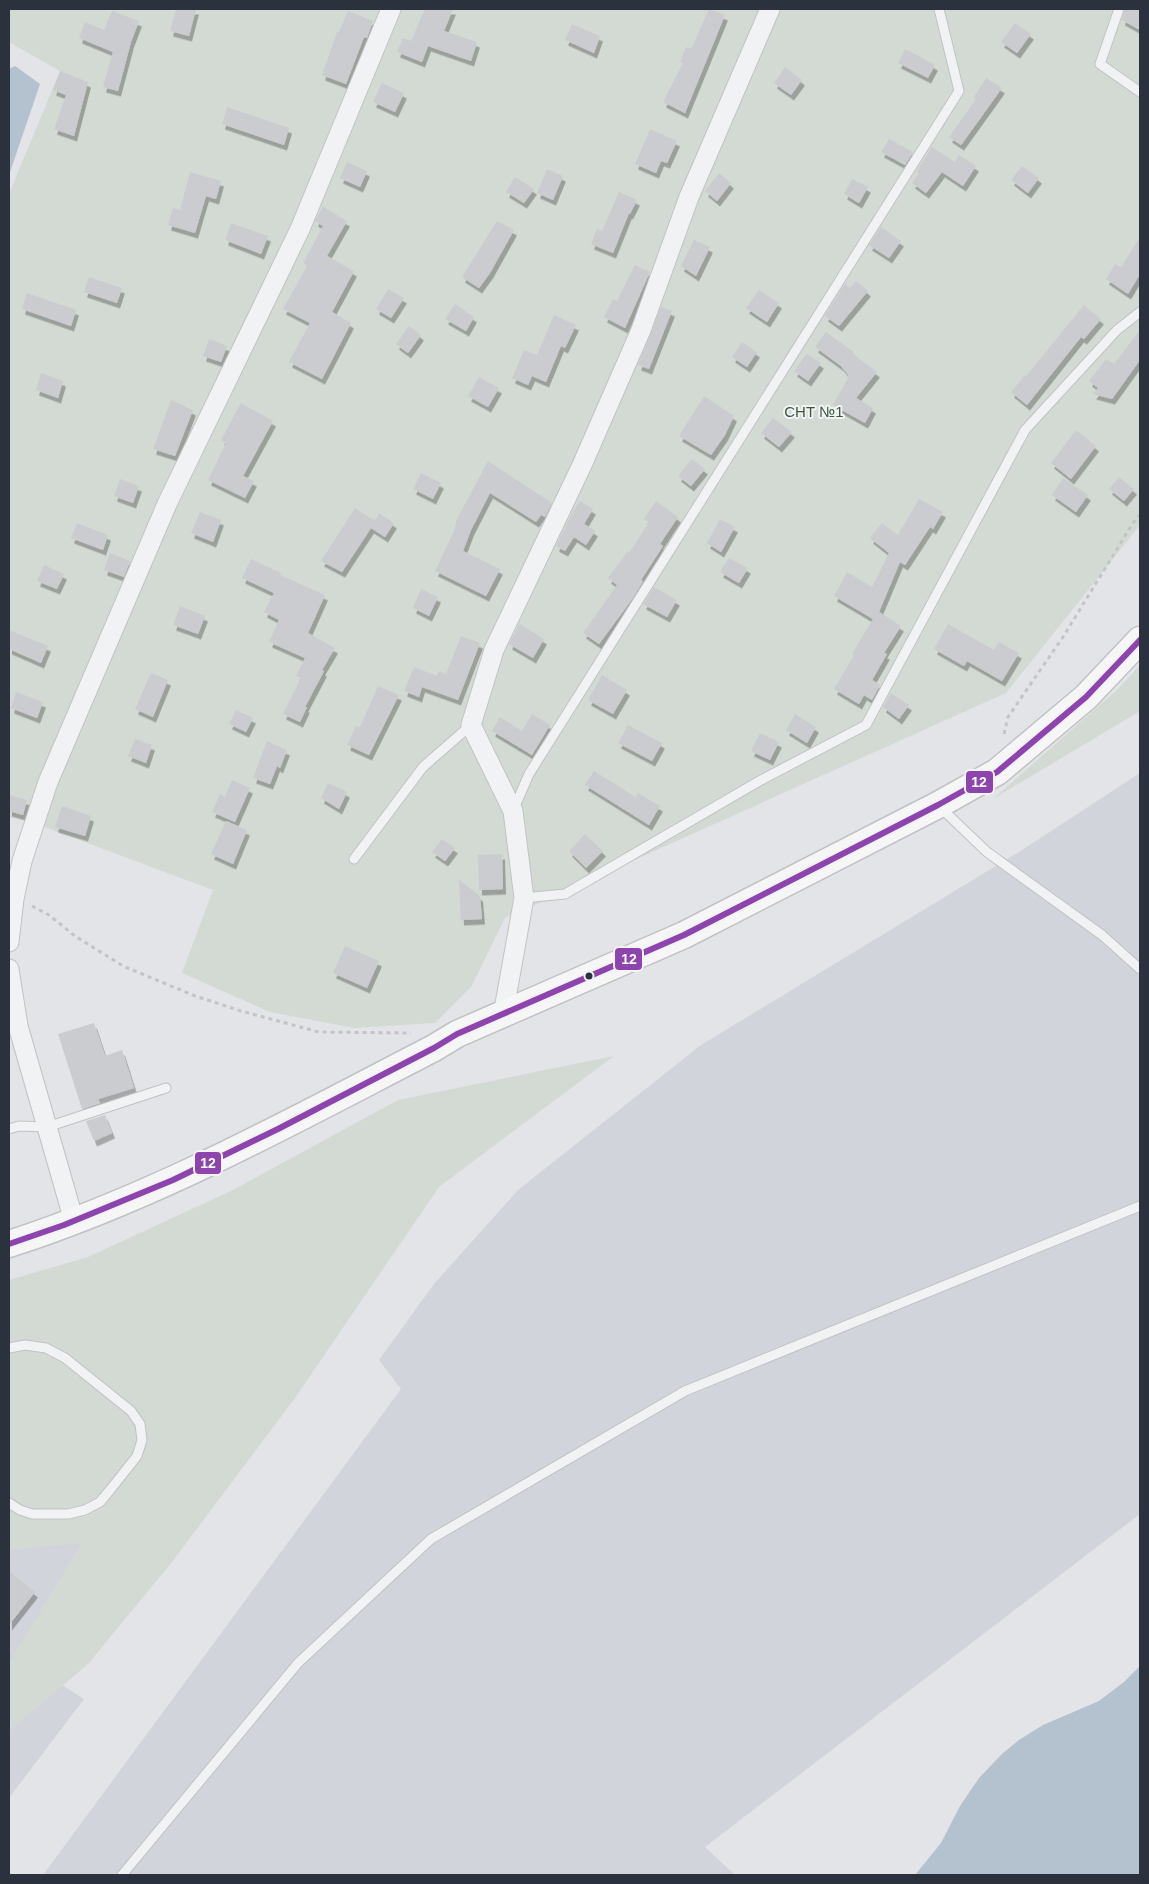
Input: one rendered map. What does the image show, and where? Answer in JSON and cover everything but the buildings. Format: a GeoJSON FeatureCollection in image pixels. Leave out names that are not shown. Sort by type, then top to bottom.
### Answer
{"type":"FeatureCollection","features":[{"type":"Feature","properties":{"kind":"street"},"geometry":{"type":"LineString","coordinates":[[9,942],[14,899],[22,861],[40,802],[167,504],[300,229],[391,9]]}},
{"type":"Feature","properties":{"kind":"street"},"geometry":{"type":"LineString","coordinates":[[503,1015],[524,898],[513,812],[471,725],[494,650],[582,465],[641,330],[690,197],[770,9]]}},
{"type":"Feature","properties":{"kind":"street"},"geometry":{"type":"LineString","coordinates":[[9,1244],[74,1222],[252,1142],[434,1048],[457,1034],[684,935],[938,805],[997,772],[1086,697],[1140,640]]}},
{"type":"Feature","properties":{"kind":"street"},"geometry":{"type":"LineString","coordinates":[[9,969],[12,1010],[74,1222]]}},
{"type":"Feature","properties":{"kind":"lane"},"geometry":{"type":"LineString","coordinates":[[513,812],[529,774],[959,91],[939,9]]}},
{"type":"Feature","properties":{"kind":"lane"},"geometry":{"type":"LineString","coordinates":[[1119,9],[1100,64],[1140,92]]}},
{"type":"Feature","properties":{"kind":"lane"},"geometry":{"type":"LineString","coordinates":[[524,898],[565,894],[763,779],[866,724],[1025,430],[1117,330],[1140,312]]}},
{"type":"Feature","properties":{"kind":"lane"},"geometry":{"type":"LineString","coordinates":[[354,859],[423,767],[471,725]]}},
{"type":"Feature","properties":{"kind":"lane"},"geometry":{"type":"LineString","coordinates":[[938,805],[987,852],[1102,935],[1140,969]]}},
{"type":"Feature","properties":{"kind":"lane"},"geometry":{"type":"LineString","coordinates":[[9,1129],[19,1126],[47,1127],[166,1088]]}},
{"type":"Feature","properties":{"kind":"lane"},"geometry":{"type":"LineString","coordinates":[[122,1875],[298,1663],[431,1539],[685,1390],[1140,1206]]}},
{"type":"Feature","properties":{"kind":"lane"},"geometry":{"type":"LineString","coordinates":[[9,1348],[25,1345],[46,1348],[65,1358],[131,1411],[140,1424],[142,1440],[137,1456],[110,1490],[100,1502],[85,1510],[68,1514],[32,1514],[20,1510],[9,1503]]}},
{"type":"Feature","properties":{"kind":"lane"},"geometry":{"type":"LineString","coordinates":[[128,1875],[130,1865]]}},
{"type":"Feature","properties":{"kind":"path"},"geometry":{"type":"LineString","coordinates":[[1004,735],[1008,717],[1063,637],[1133,523],[1140,515]]}},
{"type":"Feature","properties":{"kind":"path"},"geometry":{"type":"LineString","coordinates":[[14,899],[49,915],[75,936],[123,966],[204,999],[318,1032],[418,1033]]}},
{"type":"Feature","properties":{"kind":"shaded area"},"geometry":{"type":"Polygon","coordinates":[[[1140,773],[1140,1514],[705,1847],[735,1875],[43,1875],[401,1389],[379,1360],[434,1284],[518,1190],[701,1045],[1019,852],[1140,773]]]}},
{"type":"Feature","properties":{"kind":"shaded area"},"geometry":{"type":"Polygon","coordinates":[[[9,1408],[143,1520],[62,1685],[84,1699],[9,1798],[9,1408]]]}},
{"type":"Feature","properties":{"kind":"green space","name":"СНТ №1"},"geometry":{"type":"Polygon","coordinates":[[[9,9],[1140,9],[1140,525],[1006,693],[505,918],[471,987],[435,1023],[354,1028],[270,1012],[182,973],[213,890],[34,823],[9,817],[9,194],[60,71],[9,42],[9,9]]]}},
{"type":"Feature","properties":{"kind":"green space"},"geometry":{"type":"Polygon","coordinates":[[[1140,665],[1140,711],[993,799],[1118,689],[1140,665]]]}},
{"type":"Feature","properties":{"kind":"green space"},"geometry":{"type":"Polygon","coordinates":[[[614,1056],[439,1187],[295,1398],[172,1562],[88,1664],[9,1731],[9,1663],[82,1543],[9,1550],[9,1280],[88,1257],[233,1190],[398,1100],[614,1056]]]}},
{"type":"Feature","properties":{"kind":"water"},"geometry":{"type":"Polygon","coordinates":[[[15,66],[40,84],[9,175],[9,69],[15,66]]]}},
{"type":"Feature","properties":{"kind":"water"},"geometry":{"type":"Polygon","coordinates":[[[1140,1666],[1140,1875],[915,1875],[941,1843],[960,1806],[979,1778],[1002,1754],[1019,1740],[1043,1725],[1099,1701],[1124,1682],[1140,1666]]]}},
{"type":"Feature","properties":{"kind":"transit line","name":"12"},"geometry":{"type":"LineString","coordinates":[[9,1244],[64,1225],[173,1180],[278,1129],[434,1048],[457,1034],[684,935],[938,805],[997,772],[1086,697],[1140,640]]}}]}
